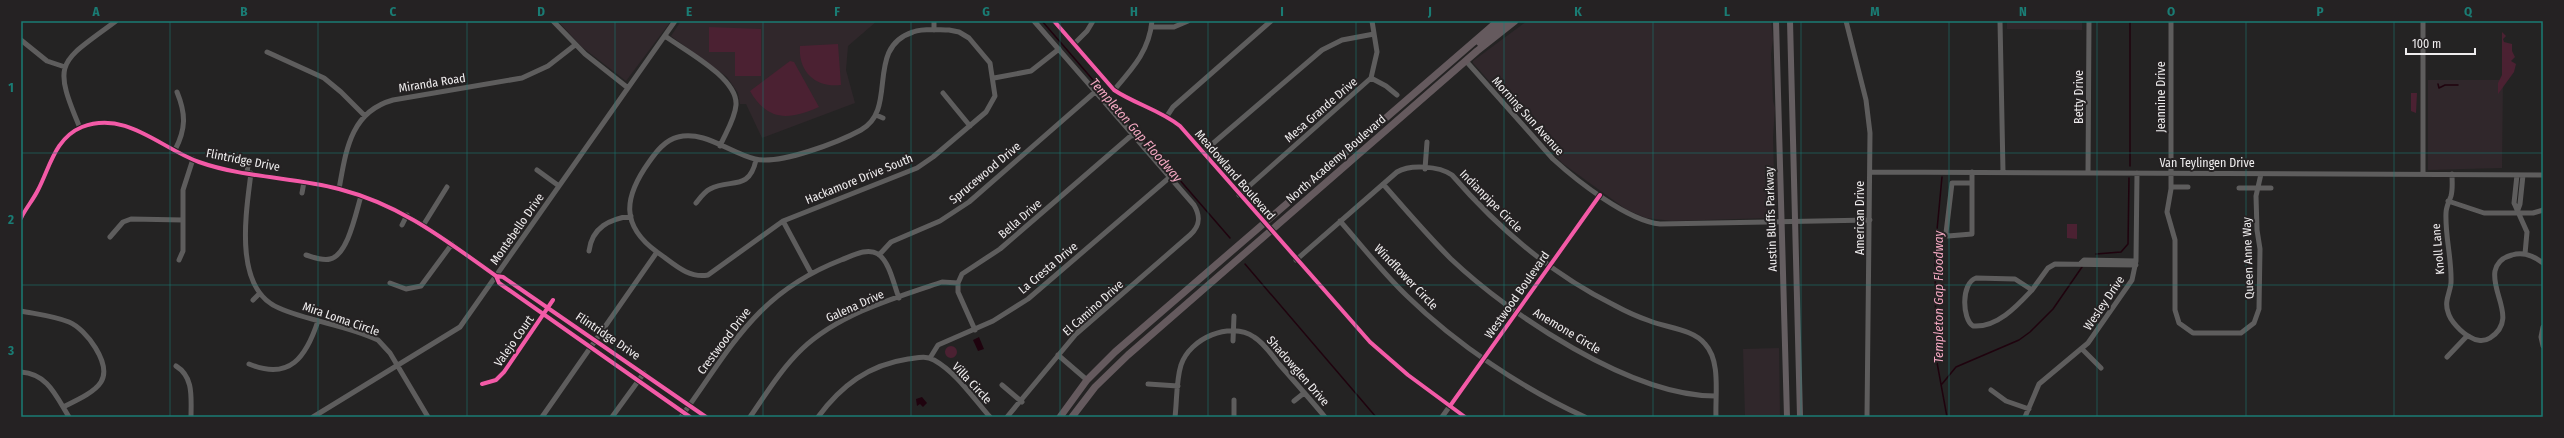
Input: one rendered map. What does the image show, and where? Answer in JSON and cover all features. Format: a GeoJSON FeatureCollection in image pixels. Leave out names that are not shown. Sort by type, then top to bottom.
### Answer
{"type":"FeatureCollection","features":[{"type":"Feature","properties":{"kind":"highway","name":"North Academy Boulevard"},"geometry":{"type":"LineString","coordinates":[[1060,417],[1087,380],[1115,352],[1263,222],[1498,21]]}},
{"type":"Feature","properties":{"kind":"highway"},"geometry":{"type":"LineString","coordinates":[[1455,71],[1460,60],[1506,21]]}},
{"type":"Feature","properties":{"kind":"highway","name":"North Academy Boulevard"},"geometry":{"type":"LineString","coordinates":[[1072,417],[1095,387],[1128,354],[1466,61],[1515,21]]}},
{"type":"Feature","properties":{"kind":"main road","name":"Austin Bluffs Parkway"},"geometry":{"type":"LineString","coordinates":[[1776,21],[1787,417]]}},
{"type":"Feature","properties":{"kind":"main road","name":"Austin Bluffs Parkway"},"geometry":{"type":"LineString","coordinates":[[1790,21],[1800,417]]}},
{"type":"Feature","properties":{"kind":"street"},"geometry":{"type":"LineString","coordinates":[[80,128],[64,87],[65,67],[75,51],[116,21]]}},
{"type":"Feature","properties":{"kind":"street"},"geometry":{"type":"LineString","coordinates":[[553,21],[575,45],[628,88]]}},
{"type":"Feature","properties":{"kind":"street","name":"Montebello Drive"},"geometry":{"type":"LineString","coordinates":[[313,417],[460,327],[675,21]]}},
{"type":"Feature","properties":{"kind":"street"},"geometry":{"type":"LineString","coordinates":[[1034,21],[1170,177]]}},
{"type":"Feature","properties":{"kind":"street","name":"Meadowland Boulevard"},"geometry":{"type":"LineString","coordinates":[[1054,21],[1114,90],[1167,116],[1204,152],[1270,231],[1370,342],[1465,417]]}},
{"type":"Feature","properties":{"kind":"street"},"geometry":{"type":"LineString","coordinates":[[1074,44],[1087,31],[1093,21]]}},
{"type":"Feature","properties":{"kind":"street"},"geometry":{"type":"LineString","coordinates":[[1114,90],[1140,59],[1152,21]]}},
{"type":"Feature","properties":{"kind":"street"},"geometry":{"type":"LineString","coordinates":[[1151,27],[1174,27],[1188,21]]}},
{"type":"Feature","properties":{"kind":"street"},"geometry":{"type":"LineString","coordinates":[[1167,116],[1173,107],[1271,21]]}},
{"type":"Feature","properties":{"kind":"street","name":"Mesa Grande Drive"},"geometry":{"type":"LineString","coordinates":[[1239,195],[1371,78],[1377,58],[1372,21]]}},
{"type":"Feature","properties":{"kind":"street","name":"American Drive"},"geometry":{"type":"LineString","coordinates":[[1846,21],[1866,100],[1870,133],[1867,417]]}},
{"type":"Feature","properties":{"kind":"street"},"geometry":{"type":"LineString","coordinates":[[2000,21],[2003,172]]}},
{"type":"Feature","properties":{"kind":"street","name":"Betty Drive"},"geometry":{"type":"LineString","coordinates":[[2088,173],[2089,21]]}},
{"type":"Feature","properties":{"kind":"street","name":"Jeannine Drive"},"geometry":{"type":"LineString","coordinates":[[2171,21],[2171,173]]}},
{"type":"Feature","properties":{"kind":"street"},"geometry":{"type":"LineString","coordinates":[[2423,21],[2423,174]]}},
{"type":"Feature","properties":{"kind":"street"},"geometry":{"type":"LineString","coordinates":[[934,22],[934,30]]}},
{"type":"Feature","properties":{"kind":"street","name":"Hackamore Drive South"},"geometry":{"type":"LineString","coordinates":[[674,138],[658,150],[634,184],[631,198],[632,222],[639,238],[657,252],[683,271],[704,278],[757,238],[783,221],[908,172],[933,157],[970,126],[990,106],[995,96],[994,78],[987,57],[969,38],[954,30],[918,30],[908,34],[888,51],[876,115]]}},
{"type":"Feature","properties":{"kind":"street"},"geometry":{"type":"LineString","coordinates":[[1204,152],[1322,50],[1342,40],[1374,34]]}},
{"type":"Feature","properties":{"kind":"street"},"geometry":{"type":"LineString","coordinates":[[665,36],[714,70],[733,93],[736,99],[735,112],[720,146]]}},
{"type":"Feature","properties":{"kind":"street"},"geometry":{"type":"LineString","coordinates":[[21,40],[47,61],[65,67]]}},
{"type":"Feature","properties":{"kind":"street","name":"Miranda Road"},"geometry":{"type":"LineString","coordinates":[[339,189],[349,141],[355,127],[374,107],[393,100],[522,78],[548,66],[575,45]]}},
{"type":"Feature","properties":{"kind":"street"},"geometry":{"type":"LineString","coordinates":[[994,78],[1031,71],[1059,49]]}},
{"type":"Feature","properties":{"kind":"street"},"geometry":{"type":"LineString","coordinates":[[267,52],[324,78],[341,92],[365,116]]}},
{"type":"Feature","properties":{"kind":"street","name":"Morning Sun Avenue"},"geometry":{"type":"LineString","coordinates":[[1466,61],[1550,157],[1627,214],[1650,223],[1870,220]]}},
{"type":"Feature","properties":{"kind":"street"},"geometry":{"type":"LineString","coordinates":[[1371,78],[1386,86],[1397,96]]}},
{"type":"Feature","properties":{"kind":"street"},"geometry":{"type":"LineString","coordinates":[[175,150],[185,125],[183,110],[177,92]]}},
{"type":"Feature","properties":{"kind":"street","name":"Sprucewood Drive"},"geometry":{"type":"LineString","coordinates":[[879,255],[891,242],[940,221],[969,202],[1095,92]]}},
{"type":"Feature","properties":{"kind":"street"},"geometry":{"type":"LineString","coordinates":[[943,93],[970,126]]}},
{"type":"Feature","properties":{"kind":"street"},"geometry":{"type":"LineString","coordinates":[[672,132],[674,138],[693,136],[756,160],[782,159],[824,145],[865,128],[876,115],[883,118]]}},
{"type":"Feature","properties":{"kind":"street","name":"Flintridge Drive"},"geometry":{"type":"LineString","coordinates":[[21,218],[36,195],[58,146],[70,134],[80,128],[99,124],[124,125],[139,130],[193,159],[249,172],[339,189],[407,214],[424,224],[496,276],[503,277],[549,308],[706,417]]}},
{"type":"Feature","properties":{"kind":"street","name":"Bella Drive"},"geometry":{"type":"LineString","coordinates":[[958,283],[965,272],[1000,249],[1133,134]]}},
{"type":"Feature","properties":{"kind":"street"},"geometry":{"type":"LineString","coordinates":[[1425,169],[1427,142]]}},
{"type":"Feature","properties":{"kind":"street"},"geometry":{"type":"LineString","coordinates":[[180,260],[183,251],[184,184],[193,159]]}},
{"type":"Feature","properties":{"kind":"street","name":"Flintridge Drive"},"geometry":{"type":"LineString","coordinates":[[249,160],[249,172]]}},
{"type":"Feature","properties":{"kind":"street"},"geometry":{"type":"LineString","coordinates":[[696,203],[711,189],[745,180],[752,171],[756,160]]}},
{"type":"Feature","properties":{"kind":"street","name":"Indianpipe Circle"},"geometry":{"type":"LineString","coordinates":[[1296,260],[1401,169],[1443,170],[1452,175],[1507,233],[1550,265],[1615,306],[1648,321],[1701,339],[1709,349],[1713,360],[1716,417]]}},
{"type":"Feature","properties":{"kind":"street"},"geometry":{"type":"LineString","coordinates":[[537,170],[558,186]]}},
{"type":"Feature","properties":{"kind":"street","name":"Mira Loma Circle"},"geometry":{"type":"LineString","coordinates":[[249,172],[247,265],[251,281],[259,294],[278,308],[378,340],[398,366],[428,417]]}},
{"type":"Feature","properties":{"kind":"street","name":"Van Teylingen Drive"},"geometry":{"type":"LineString","coordinates":[[1870,172],[2543,175]]}},
{"type":"Feature","properties":{"kind":"street"},"geometry":{"type":"LineString","coordinates":[[1972,172],[1972,183],[1972,234],[1948,236],[1946,233],[1952,183],[1972,183]]}},
{"type":"Feature","properties":{"kind":"street","name":"Wesley Drive"},"geometry":{"type":"LineString","coordinates":[[2025,417],[2036,389],[2042,380],[2082,349],[2128,288],[2136,263],[2137,173]]}},
{"type":"Feature","properties":{"kind":"street","name":"Queen Anne Way"},"geometry":{"type":"LineString","coordinates":[[2171,173],[2171,187],[2167,212],[2175,244],[2175,315],[2182,327],[2198,334],[2241,333],[2249,329],[2257,319],[2260,254],[2257,230],[2257,189],[2261,174]]}},
{"type":"Feature","properties":{"kind":"street","name":"Knoll Lane"},"geometry":{"type":"LineString","coordinates":[[2452,174],[2446,211],[2446,231],[2450,252],[2451,282],[2446,308],[2449,316],[2467,336]]}},
{"type":"Feature","properties":{"kind":"street"},"geometry":{"type":"LineString","coordinates":[[2520,175],[2520,204],[2517,212],[2527,232],[2525,254]]}},
{"type":"Feature","properties":{"kind":"street","name":"El Camino Drive"},"geometry":{"type":"LineString","coordinates":[[1007,417],[1022,402],[1058,355],[1087,325],[1197,229],[1199,221],[1194,205],[1170,177]]}},
{"type":"Feature","properties":{"kind":"street","name":"La Cresta Drive"},"geometry":{"type":"LineString","coordinates":[[930,358],[938,346],[975,330],[1011,310],[1044,286],[1170,177]]}},
{"type":"Feature","properties":{"kind":"street"},"geometry":{"type":"LineString","coordinates":[[302,193],[304,182]]}},
{"type":"Feature","properties":{"kind":"street","name":"Anemone Circle"},"geometry":{"type":"LineString","coordinates":[[1383,184],[1452,260],[1517,312],[1566,345],[1612,368],[1660,386],[1699,396],[1715,396]]}},
{"type":"Feature","properties":{"kind":"street"},"geometry":{"type":"LineString","coordinates":[[424,224],[447,187]]}},
{"type":"Feature","properties":{"kind":"street"},"geometry":{"type":"LineString","coordinates":[[2171,187],[2188,187]]}},
{"type":"Feature","properties":{"kind":"street"},"geometry":{"type":"LineString","coordinates":[[2239,188],[2271,188]]}},
{"type":"Feature","properties":{"kind":"street","name":"Westwood Boulevard"},"geometry":{"type":"LineString","coordinates":[[1442,417],[1600,195]]}},
{"type":"Feature","properties":{"kind":"street"},"geometry":{"type":"LineString","coordinates":[[306,255],[326,260],[338,255],[345,246],[361,196]]}},
{"type":"Feature","properties":{"kind":"street"},"geometry":{"type":"LineString","coordinates":[[2448,201],[2479,212],[2533,213],[2543,210]]}},
{"type":"Feature","properties":{"kind":"street"},"geometry":{"type":"LineString","coordinates":[[402,225],[407,214]]}},
{"type":"Feature","properties":{"kind":"street"},"geometry":{"type":"LineString","coordinates":[[589,251],[590,243],[603,225],[612,219],[631,216]]}},
{"type":"Feature","properties":{"kind":"street"},"geometry":{"type":"LineString","coordinates":[[110,237],[123,222],[131,219],[183,220]]}},
{"type":"Feature","properties":{"kind":"street"},"geometry":{"type":"LineString","coordinates":[[783,221],[811,273]]}},
{"type":"Feature","properties":{"kind":"street","name":"Windflower Circle"},"geometry":{"type":"LineString","coordinates":[[1340,221],[1411,300],[1439,324],[1484,358],[1543,396],[1585,417]]}},
{"type":"Feature","properties":{"kind":"street"},"geometry":{"type":"LineString","coordinates":[[390,283],[406,289],[421,286],[452,244]]}},
{"type":"Feature","properties":{"kind":"street"},"geometry":{"type":"LineString","coordinates":[[542,417],[657,252]]}},
{"type":"Feature","properties":{"kind":"street","name":"Crestwood Drive"},"geometry":{"type":"LineString","coordinates":[[683,415],[754,316],[786,288],[811,273],[864,252],[879,255]]}},
{"type":"Feature","properties":{"kind":"street"},"geometry":{"type":"LineString","coordinates":[[2447,357],[2467,336],[2476,340],[2484,340],[2499,329],[2504,312],[2495,274],[2497,266],[2506,257],[2525,254],[2543,263]]}},
{"type":"Feature","properties":{"kind":"street"},"geometry":{"type":"LineString","coordinates":[[879,255],[886,265],[899,298]]}},
{"type":"Feature","properties":{"kind":"street"},"geometry":{"type":"LineString","coordinates":[[2032,290],[2015,279],[1972,280],[1966,287],[1966,318],[1968,326],[1980,326],[2008,315],[2032,290],[2052,265],[2059,263],[2081,263],[2084,265],[2136,263]]}},
{"type":"Feature","properties":{"kind":"street","name":"Flintridge Drive"},"geometry":{"type":"LineString","coordinates":[[496,276],[499,283],[638,380],[683,415],[690,417]]}},
{"type":"Feature","properties":{"kind":"street","name":"Galena Drive"},"geometry":{"type":"LineString","coordinates":[[750,417],[784,369],[813,339],[841,321],[899,298],[942,282],[958,283]]}},
{"type":"Feature","properties":{"kind":"street"},"geometry":{"type":"LineString","coordinates":[[958,283],[958,292],[975,330]]}},
{"type":"Feature","properties":{"kind":"street"},"geometry":{"type":"LineString","coordinates":[[253,300],[259,294]]}},
{"type":"Feature","properties":{"kind":"street","name":"Valejo Court"},"geometry":{"type":"LineString","coordinates":[[482,384],[496,380],[504,372],[545,314],[553,300]]}},
{"type":"Feature","properties":{"kind":"street"},"geometry":{"type":"LineString","coordinates":[[21,311],[74,324],[86,336],[103,363],[104,376],[98,385],[63,408]]}},
{"type":"Feature","properties":{"kind":"street"},"geometry":{"type":"LineString","coordinates":[[1233,341],[1234,316]]}},
{"type":"Feature","properties":{"kind":"street"},"geometry":{"type":"LineString","coordinates":[[249,364],[272,370],[295,362],[308,348],[318,321]]}},
{"type":"Feature","properties":{"kind":"street"},"geometry":{"type":"LineString","coordinates":[[2543,327],[2541,337],[2543,346]]}},
{"type":"Feature","properties":{"kind":"street","name":"Shadowglen Drive"},"geometry":{"type":"LineString","coordinates":[[1175,417],[1181,364],[1191,349],[1213,335],[1233,331],[1248,334],[1260,341],[1325,417]]}},
{"type":"Feature","properties":{"kind":"street"},"geometry":{"type":"LineString","coordinates":[[2082,349],[2101,368]]}},
{"type":"Feature","properties":{"kind":"street"},"geometry":{"type":"LineString","coordinates":[[1058,355],[1087,380]]}},
{"type":"Feature","properties":{"kind":"street"},"geometry":{"type":"LineString","coordinates":[[818,417],[841,389],[866,372],[901,360],[930,358]]}},
{"type":"Feature","properties":{"kind":"street","name":"Villa Circle"},"geometry":{"type":"LineString","coordinates":[[930,358],[954,375],[990,417]]}},
{"type":"Feature","properties":{"kind":"street"},"geometry":{"type":"LineString","coordinates":[[176,366],[184,371],[188,377],[191,417]]}},
{"type":"Feature","properties":{"kind":"street"},"geometry":{"type":"LineString","coordinates":[[21,372],[36,374],[46,381],[69,417]]}},
{"type":"Feature","properties":{"kind":"street"},"geometry":{"type":"LineString","coordinates":[[612,417],[644,373]]}},
{"type":"Feature","properties":{"kind":"street"},"geometry":{"type":"LineString","coordinates":[[1148,384],[1178,386]]}},
{"type":"Feature","properties":{"kind":"street"},"geometry":{"type":"LineString","coordinates":[[1002,385],[1022,402]]}},
{"type":"Feature","properties":{"kind":"street"},"geometry":{"type":"LineString","coordinates":[[1991,390],[2006,401],[2028,409]]}},
{"type":"Feature","properties":{"kind":"street"},"geometry":{"type":"LineString","coordinates":[[1294,401],[1304,393]]}},
{"type":"Feature","properties":{"kind":"street"},"geometry":{"type":"LineString","coordinates":[[1234,400],[1234,417]]}},
{"type":"Feature","properties":{"kind":"shaded area"},"geometry":{"type":"Polygon","coordinates":[[[558,21],[671,21],[626,81],[582,47],[558,21]]]}},
{"type":"Feature","properties":{"kind":"shaded area"},"geometry":{"type":"Polygon","coordinates":[[[681,21],[877,21],[848,46],[846,70],[855,103],[762,138],[746,104],[740,104],[738,93],[727,77],[671,36],[681,21]]]}},
{"type":"Feature","properties":{"kind":"shaded area"},"geometry":{"type":"Polygon","coordinates":[[[1527,21],[1771,21],[1773,39],[1771,54],[1773,101],[1775,108],[1773,137],[1774,174],[1777,180],[1776,215],[1770,218],[1672,221],[1646,218],[1627,210],[1562,163],[1473,63],[1473,61],[1527,21]]]}},
{"type":"Feature","properties":{"kind":"shaded area"},"geometry":{"type":"Polygon","coordinates":[[[2007,21],[2082,21],[2082,30],[2007,29],[2007,21]]]}},
{"type":"Feature","properties":{"kind":"shaded area"},"geometry":{"type":"Polygon","coordinates":[[[709,27],[761,29],[761,76],[735,76],[735,52],[709,52],[709,27]]]}},
{"type":"Feature","properties":{"kind":"shaded area"},"geometry":{"type":"Polygon","coordinates":[[[2502,32],[2506,36],[2503,39],[2504,42],[2512,44],[2512,51],[2515,57],[2511,61],[2516,64],[2514,72],[2498,94],[2498,83],[2502,75],[2502,32]]]}},
{"type":"Feature","properties":{"kind":"shaded area"},"geometry":{"type":"Polygon","coordinates":[[[838,44],[841,85],[824,84],[817,81],[810,76],[802,63],[800,46],[838,44]]]}},
{"type":"Feature","properties":{"kind":"shaded area"},"geometry":{"type":"Polygon","coordinates":[[[790,61],[794,62],[819,107],[798,114],[780,116],[764,108],[750,91],[790,61]]]}},
{"type":"Feature","properties":{"kind":"shaded area"},"geometry":{"type":"Polygon","coordinates":[[[2428,80],[2503,80],[2502,168],[2428,170],[2428,80]]]}},
{"type":"Feature","properties":{"kind":"shaded area"},"geometry":{"type":"Polygon","coordinates":[[[2411,93],[2417,93],[2416,113],[2411,111],[2411,93]]]}},
{"type":"Feature","properties":{"kind":"shaded area"},"geometry":{"type":"Polygon","coordinates":[[[2067,224],[2077,224],[2077,239],[2067,238],[2067,224]]]}},
{"type":"Feature","properties":{"kind":"shaded area"},"geometry":{"type":"Polygon","coordinates":[[[979,337],[984,349],[978,351],[973,340],[979,337]]]}},
{"type":"Feature","properties":{"kind":"shaded area"},"geometry":{"type":"Polygon","coordinates":[[[951,346],[955,348],[957,352],[955,356],[951,358],[947,356],[945,352],[947,348],[951,346]]]}},
{"type":"Feature","properties":{"kind":"shaded area"},"geometry":{"type":"Polygon","coordinates":[[[1779,348],[1780,417],[1745,417],[1743,349],[1779,348]]]}},
{"type":"Feature","properties":{"kind":"shaded area"},"geometry":{"type":"Polygon","coordinates":[[[922,397],[927,403],[923,407],[920,404],[917,406],[916,399],[922,397]]]}},
{"type":"Feature","properties":{"kind":"waterway","name":"Templeton Gap Floodway"},"geometry":{"type":"LineString","coordinates":[[1042,21],[1230,238]]}},
{"type":"Feature","properties":{"kind":"waterway"},"geometry":{"type":"LineString","coordinates":[[2130,21],[2130,166]]}},
{"type":"Feature","properties":{"kind":"waterway"},"geometry":{"type":"LineString","coordinates":[[2438,84],[2439,88],[2445,85],[2458,85]]}},
{"type":"Feature","properties":{"kind":"waterway","name":"Templeton Gap Floodway"},"geometry":{"type":"LineString","coordinates":[[1942,177],[1935,251],[1936,357],[1947,417]]}},
{"type":"Feature","properties":{"kind":"waterway"},"geometry":{"type":"LineString","coordinates":[[2096,254],[2121,252],[2128,244],[2129,178]]}},
{"type":"Feature","properties":{"kind":"waterway","name":"Templeton Gap Floodway"},"geometry":{"type":"LineString","coordinates":[[1245,264],[1376,417]]}},
{"type":"Feature","properties":{"kind":"waterway"},"geometry":{"type":"LineString","coordinates":[[1942,384],[1956,367],[2019,340],[2030,332],[2053,309],[2082,267]]}},
{"type":"Feature","properties":{"kind":"cycle path"},"geometry":{"type":"LineString","coordinates":[[1054,21],[1114,90],[1172,120],[1180,126],[1370,342],[1408,375],[1465,417]]}},
{"type":"Feature","properties":{"kind":"cycle path"},"geometry":{"type":"LineString","coordinates":[[21,218],[38,190],[54,154],[65,138],[82,127],[98,123],[113,123],[128,127],[199,162],[234,171],[339,189],[382,204],[402,214],[440,236],[496,276],[503,277],[706,417]]}},
{"type":"Feature","properties":{"kind":"cycle path"},"geometry":{"type":"LineString","coordinates":[[1450,406],[1600,195]]}},
{"type":"Feature","properties":{"kind":"cycle path"},"geometry":{"type":"LineString","coordinates":[[496,276],[499,283],[690,417]]}},
{"type":"Feature","properties":{"kind":"cycle path"},"geometry":{"type":"LineString","coordinates":[[482,384],[496,380],[504,372],[553,300]]}}]}
